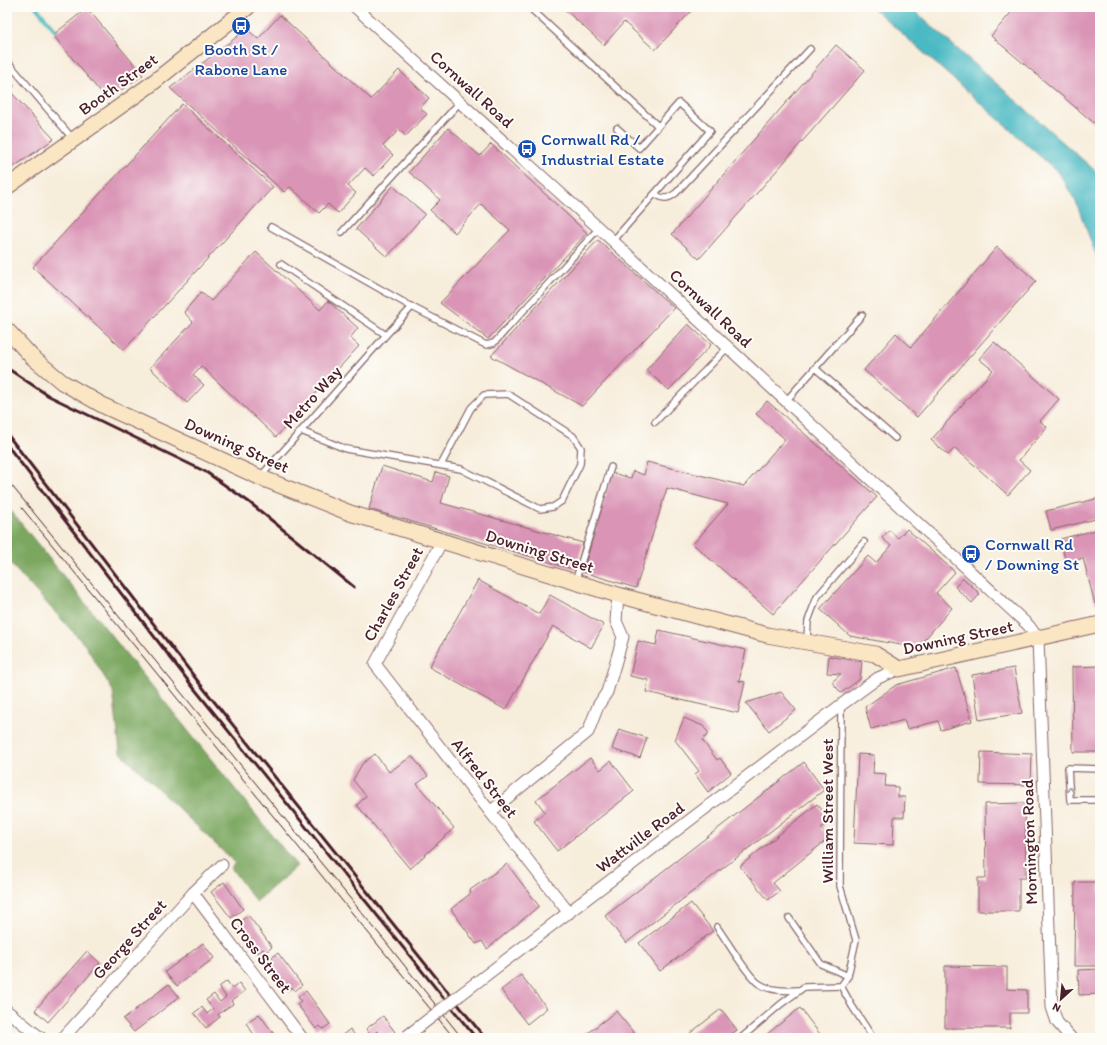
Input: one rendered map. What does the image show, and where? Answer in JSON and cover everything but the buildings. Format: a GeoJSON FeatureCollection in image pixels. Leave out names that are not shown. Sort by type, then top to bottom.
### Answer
{"type":"FeatureCollection","features":[{"type":"Feature","properties":{"kind":"street","name":"Booth Street"},"geometry":{"type":"LineString","coordinates":[[7,187],[150,85],[248,7]]}},
{"type":"Feature","properties":{"kind":"street","name":"Cornwall Road"},"geometry":{"type":"LineString","coordinates":[[355,7],[600,228],[1029,626],[1038,639]]}},
{"type":"Feature","properties":{"kind":"street","name":"Downing Street"},"geometry":{"type":"LineString","coordinates":[[7,330],[32,357],[70,388],[104,406],[184,439],[259,477],[350,513],[618,595],[767,635],[875,654],[899,669],[1100,624]]}},
{"type":"Feature","properties":{"kind":"street","name":"Charles Street"},"geometry":{"type":"LineString","coordinates":[[375,664],[442,541]]}},
{"type":"Feature","properties":{"kind":"street"},"geometry":{"type":"LineString","coordinates":[[490,812],[588,732],[598,706],[607,692],[623,637],[616,621],[618,595]]}},
{"type":"Feature","properties":{"kind":"street","name":"Mornington Road"},"geometry":{"type":"LineString","coordinates":[[1038,639],[1052,1007],[1057,1022],[1071,1038]]}},
{"type":"Feature","properties":{"kind":"street","name":"Alfred Street"},"geometry":{"type":"LineString","coordinates":[[375,664],[569,913]]}},
{"type":"Feature","properties":{"kind":"street","name":"Wattville Road"},"geometry":{"type":"LineString","coordinates":[[406,1037],[841,705],[878,678],[899,669]]}},
{"type":"Feature","properties":{"kind":"street","name":"George Street"},"geometry":{"type":"LineString","coordinates":[[63,1038],[193,893],[222,866]]}},
{"type":"Feature","properties":{"kind":"street","name":"Cross Street"},"geometry":{"type":"LineString","coordinates":[[193,893],[296,1036]]}},
{"type":"Feature","properties":{"kind":"street"},"geometry":{"type":"LineString","coordinates":[[7,1011],[41,1038]]}},
{"type":"Feature","properties":{"kind":"lane"},"geometry":{"type":"LineString","coordinates":[[529,7],[658,126]]}},
{"type":"Feature","properties":{"kind":"lane"},"geometry":{"type":"LineString","coordinates":[[654,194],[664,199],[669,198],[676,193],[810,49]]}},
{"type":"Feature","properties":{"kind":"lane"},"geometry":{"type":"LineString","coordinates":[[7,61],[74,139]]}},
{"type":"Feature","properties":{"kind":"lane"},"geometry":{"type":"LineString","coordinates":[[342,232],[460,101]]}},
{"type":"Feature","properties":{"kind":"lane"},"geometry":{"type":"LineString","coordinates":[[613,241],[710,131],[679,103],[639,148],[617,128]]}},
{"type":"Feature","properties":{"kind":"lane"},"geometry":{"type":"LineString","coordinates":[[271,227],[412,307],[486,345],[494,343],[600,228]]}},
{"type":"Feature","properties":{"kind":"lane"},"geometry":{"type":"LineString","coordinates":[[281,264],[386,335]]}},
{"type":"Feature","properties":{"kind":"lane","name":"Metro Way"},"geometry":{"type":"LineString","coordinates":[[259,477],[412,307]]}},
{"type":"Feature","properties":{"kind":"lane"},"geometry":{"type":"LineString","coordinates":[[786,401],[862,315]]}},
{"type":"Feature","properties":{"kind":"lane"},"geometry":{"type":"LineString","coordinates":[[655,422],[728,347]]}},
{"type":"Feature","properties":{"kind":"lane"},"geometry":{"type":"LineString","coordinates":[[815,368],[895,438]]}},
{"type":"Feature","properties":{"kind":"lane"},"geometry":{"type":"LineString","coordinates":[[301,431],[346,449],[462,469],[540,508],[553,507],[562,501],[580,464],[581,448],[573,436],[508,394],[484,395],[471,408],[440,465]]}},
{"type":"Feature","properties":{"kind":"lane"},"geometry":{"type":"LineString","coordinates":[[575,582],[611,466]]}},
{"type":"Feature","properties":{"kind":"lane"},"geometry":{"type":"LineString","coordinates":[[807,642],[808,621],[817,597],[864,542]]}},
{"type":"Feature","properties":{"kind":"lane","name":"William Street West"},"geometry":{"type":"LineString","coordinates":[[841,705],[840,886],[856,940],[848,976]]}},
{"type":"Feature","properties":{"kind":"lane"},"geometry":{"type":"LineString","coordinates":[[1100,769],[1068,768],[1070,800],[1100,800]]}},
{"type":"Feature","properties":{"kind":"lane"},"geometry":{"type":"LineString","coordinates":[[789,918],[821,964],[848,976],[841,986]]}},
{"type":"Feature","properties":{"kind":"lane"},"geometry":{"type":"LineString","coordinates":[[717,928],[750,975],[758,983],[782,991],[799,990]]}},
{"type":"Feature","properties":{"kind":"lane"},"geometry":{"type":"LineString","coordinates":[[741,1038],[804,987],[841,986]]}},
{"type":"Feature","properties":{"kind":"lane"},"geometry":{"type":"LineString","coordinates":[[841,986],[873,1038]]}},
{"type":"Feature","properties":{"kind":"green space"},"geometry":{"type":"Polygon","coordinates":[[[7,506],[297,866],[256,902],[231,868],[235,863],[120,752],[113,691],[85,645],[7,560],[7,506]]]}},
{"type":"Feature","properties":{"kind":"water"},"geometry":{"type":"Polygon","coordinates":[[[872,7],[910,7],[1100,175],[1100,265],[1076,202],[1059,173],[872,7]]]}},
{"type":"Feature","properties":{"kind":"waterway"},"geometry":{"type":"LineString","coordinates":[[36,7],[56,31]]}},
{"type":"Feature","properties":{"kind":"tram line"},"geometry":{"type":"LineString","coordinates":[[7,480],[385,941],[462,1038]]}},
{"type":"Feature","properties":{"kind":"tram line"},"geometry":{"type":"LineString","coordinates":[[22,508],[454,1038]]}},
{"type":"Feature","properties":{"kind":"railway"},"geometry":{"type":"LineString","coordinates":[[7,368],[49,396],[206,472],[249,502],[354,587]]}},
{"type":"Feature","properties":{"kind":"railway"},"geometry":{"type":"LineString","coordinates":[[7,434],[200,684],[485,1038]]}},
{"type":"Feature","properties":{"kind":"railway"},"geometry":{"type":"LineString","coordinates":[[7,445],[193,687],[476,1038]]}},
{"type":"Feature","properties":{"kind":"place","name":"Booth St / Rabone Lane"},"geometry":{"type":"Point","coordinates":[241,26]}},
{"type":"Feature","properties":{"kind":"place","name":"Cornwall Rd / Industrial Estate"},"geometry":{"type":"Point","coordinates":[527,149]}},
{"type":"Feature","properties":{"kind":"place","name":"Cornwall Rd / Downing St"},"geometry":{"type":"Point","coordinates":[971,554]}}]}
